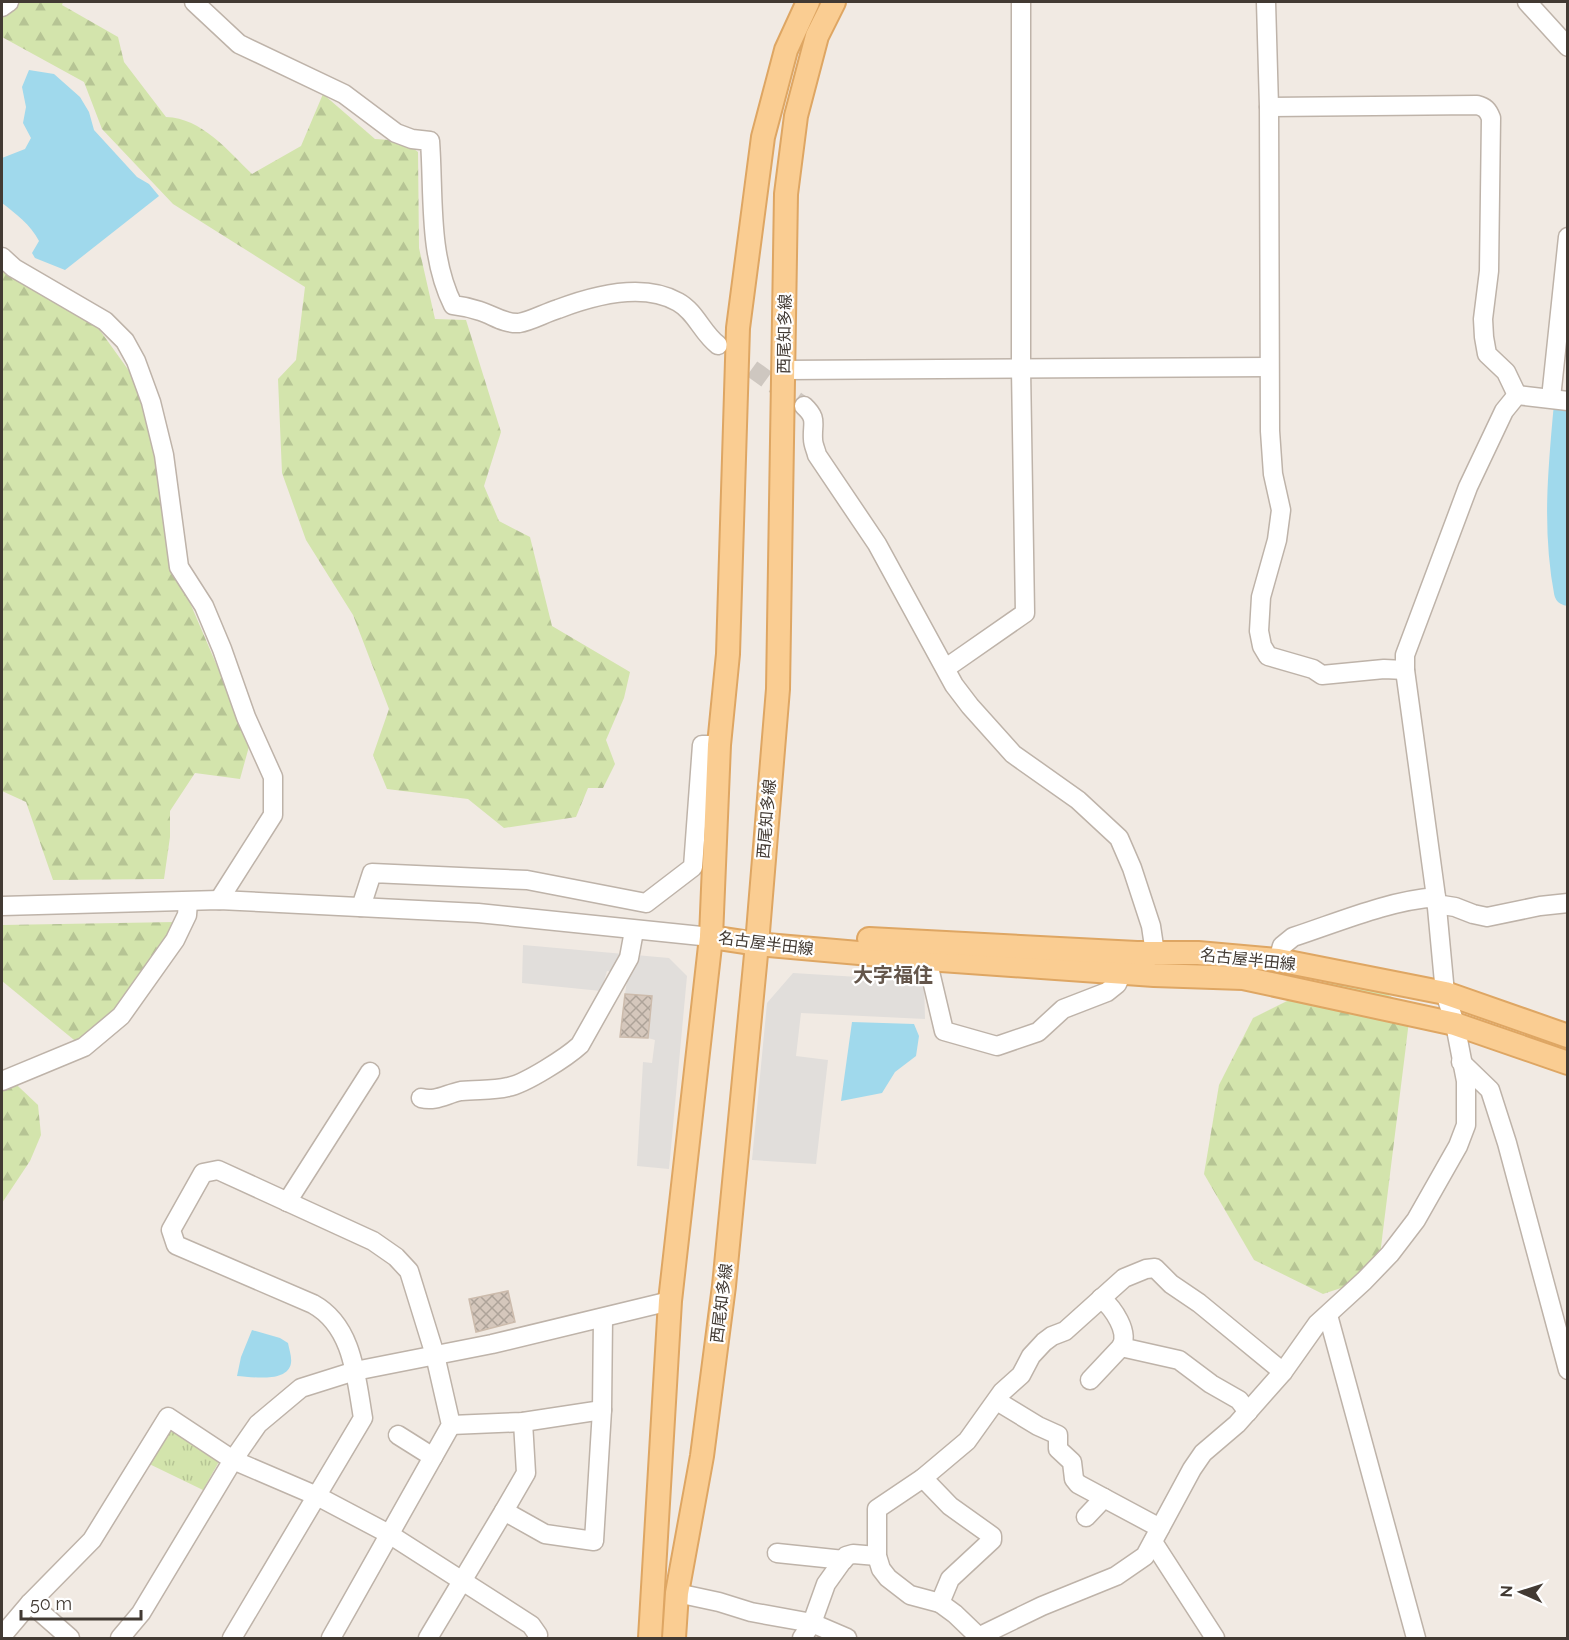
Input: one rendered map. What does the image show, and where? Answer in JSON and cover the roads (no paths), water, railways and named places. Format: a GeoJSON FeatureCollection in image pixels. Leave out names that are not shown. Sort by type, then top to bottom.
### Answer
{"type":"FeatureCollection","features":[{"type":"Feature","properties":{"kind":"main road"},"geometry":{"type":"LineString","coordinates":[[650,1638],[670,1301],[711,937],[719,745],[728,654],[738,328],[763,137],[786,50],[808,2]]}},
{"type":"Feature","properties":{"kind":"main road","name":"西尾知多線"},"geometry":{"type":"LineString","coordinates":[[674,1638],[677,1593],[702,1456],[724,1286],[758,937],[778,689],[786,194],[796,116],[817,36],[834,2]]}},
{"type":"Feature","properties":{"kind":"main road","name":"名古屋半田線"},"geometry":{"type":"LineString","coordinates":[[711,937],[1198,953],[1278,960],[1445,993],[1568,1035]]}},
{"type":"Feature","properties":{"kind":"main road","name":"名古屋半田線"},"geometry":{"type":"LineString","coordinates":[[758,937],[927,960],[1122,973],[1243,978],[1455,1024],[1568,1064]]}},
{"type":"Feature","properties":{"kind":"street"},"geometry":{"type":"LineString","coordinates":[[2,7],[9,2]]}},
{"type":"Feature","properties":{"kind":"street"},"geometry":{"type":"LineString","coordinates":[[194,2],[239,44],[344,94],[396,133],[412,139],[430,141],[433,215],[438,261],[444,287],[453,304],[479,310],[507,322],[520,323],[605,294],[661,295],[687,307],[710,339],[718,345]]}},
{"type":"Feature","properties":{"kind":"street"},"geometry":{"type":"LineString","coordinates":[[946,668],[1025,613],[1021,369],[1021,2]]}},
{"type":"Feature","properties":{"kind":"street"},"geometry":{"type":"LineString","coordinates":[[1266,2],[1269,107],[1270,431],[1273,474],[1281,510],[1277,540],[1261,597],[1259,631],[1262,646],[1268,656],[1313,669],[1322,675],[1384,669],[1405,670]]}},
{"type":"Feature","properties":{"kind":"street"},"geometry":{"type":"LineString","coordinates":[[1527,2],[1568,47]]}},
{"type":"Feature","properties":{"kind":"street"},"geometry":{"type":"LineString","coordinates":[[1269,107],[1484,106],[1491,118],[1489,271],[1483,319],[1484,337],[1487,354],[1506,372],[1517,395]]}},
{"type":"Feature","properties":{"kind":"street"},"geometry":{"type":"LineString","coordinates":[[1517,395],[1558,400],[1568,237]]}},
{"type":"Feature","properties":{"kind":"street"},"geometry":{"type":"LineString","coordinates":[[2,257],[14,268],[105,321],[125,341],[136,361],[151,402],[164,455],[179,567],[204,606],[246,717],[273,777],[273,815],[219,900]]}},
{"type":"Feature","properties":{"kind":"street"},"geometry":{"type":"LineString","coordinates":[[784,370],[1269,367]]}},
{"type":"Feature","properties":{"kind":"street"},"geometry":{"type":"LineString","coordinates":[[1283,1372],[1199,1303],[1171,1284],[1155,1268],[1146,1269],[1124,1278],[1065,1331],[1044,1342],[1031,1356],[1021,1375],[1002,1392],[967,1441],[923,1478],[878,1509],[877,1556],[881,1569],[888,1578],[910,1595],[940,1603],[955,1614],[977,1638],[1042,1606],[1116,1576],[1145,1556],[1203,1453],[1248,1412],[1283,1372],[1317,1324],[1390,1254],[1416,1220],[1439,1182],[1466,1125],[1466,1081],[1455,1024],[1445,993],[1436,901],[1405,670],[1405,655],[1468,487],[1504,411],[1517,395]]}},
{"type":"Feature","properties":{"kind":"street"},"geometry":{"type":"LineString","coordinates":[[804,406],[812,413],[814,419],[813,440],[817,455],[877,544],[954,685],[1013,754],[1078,800],[1119,838],[1132,867],[1150,926],[1155,952]]}},
{"type":"Feature","properties":{"kind":"street"},"geometry":{"type":"LineString","coordinates":[[361,907],[372,873],[527,880],[646,903],[693,867],[702,745],[719,745]]}},
{"type":"Feature","properties":{"kind":"street"},"geometry":{"type":"LineString","coordinates":[[1278,960],[1282,946],[1293,937],[1420,898],[1487,917],[1540,906],[1568,903]]}},
{"type":"Feature","properties":{"kind":"street"},"geometry":{"type":"LineString","coordinates":[[2,906],[219,900],[478,913],[711,937]]}},
{"type":"Feature","properties":{"kind":"street"},"geometry":{"type":"LineString","coordinates":[[2,1081],[84,1047],[121,1016],[175,940],[187,915],[188,902]]}},
{"type":"Feature","properties":{"kind":"street"},"geometry":{"type":"LineString","coordinates":[[421,1098],[435,1100],[473,1089],[508,1087],[571,1054],[580,1045],[628,958],[634,930]]}},
{"type":"Feature","properties":{"kind":"street"},"geometry":{"type":"LineString","coordinates":[[927,960],[944,1031],[997,1046],[1038,1032],[1063,1009],[1107,992],[1117,984],[1122,973]]}},
{"type":"Feature","properties":{"kind":"street"},"geometry":{"type":"LineString","coordinates":[[1461,1062],[1490,1090],[1507,1143],[1568,1370]]}},
{"type":"Feature","properties":{"kind":"street"},"geometry":{"type":"LineString","coordinates":[[287,1202],[370,1072]]}},
{"type":"Feature","properties":{"kind":"street"},"geometry":{"type":"LineString","coordinates":[[232,1638],[363,1418],[355,1371],[340,1327],[323,1310],[176,1245],[171,1230],[203,1173],[218,1170],[373,1241],[396,1257],[409,1272],[435,1355],[451,1425],[331,1638]]}},
{"type":"Feature","properties":{"kind":"street"},"geometry":{"type":"LineString","coordinates":[[1090,1380],[1121,1347],[1124,1337],[1117,1319],[1101,1298]]}},
{"type":"Feature","properties":{"kind":"street"},"geometry":{"type":"LineString","coordinates":[[120,1638],[141,1613],[233,1460],[258,1424],[302,1388],[355,1371],[492,1344],[670,1301]]}},
{"type":"Feature","properties":{"kind":"street"},"geometry":{"type":"LineString","coordinates":[[1328,1315],[1416,1638]]}},
{"type":"Feature","properties":{"kind":"street"},"geometry":{"type":"LineString","coordinates":[[504,1511],[545,1534],[594,1541],[602,1410],[603,1318]]}},
{"type":"Feature","properties":{"kind":"street"},"geometry":{"type":"LineString","coordinates":[[1121,1347],[1179,1360],[1211,1384],[1239,1400],[1248,1412]]}},
{"type":"Feature","properties":{"kind":"street"},"geometry":{"type":"LineString","coordinates":[[997,1401],[1038,1426],[1058,1435],[1058,1449],[1072,1462],[1074,1479],[1078,1485],[1104,1498],[1157,1535],[1215,1638]]}},
{"type":"Feature","properties":{"kind":"street"},"geometry":{"type":"LineString","coordinates":[[451,1425],[523,1422],[602,1410]]}},
{"type":"Feature","properties":{"kind":"street"},"geometry":{"type":"LineString","coordinates":[[2,1636],[30,1603],[92,1540],[168,1418],[233,1460],[317,1496],[389,1534],[531,1625],[541,1637]]}},
{"type":"Feature","properties":{"kind":"street"},"geometry":{"type":"LineString","coordinates":[[428,1638],[526,1473],[523,1422]]}},
{"type":"Feature","properties":{"kind":"street"},"geometry":{"type":"LineString","coordinates":[[398,1435],[433,1457]]}},
{"type":"Feature","properties":{"kind":"street"},"geometry":{"type":"LineString","coordinates":[[923,1478],[950,1506],[992,1536],[992,1540],[950,1579],[940,1603]]}},
{"type":"Feature","properties":{"kind":"street"},"geometry":{"type":"LineString","coordinates":[[1086,1517],[1104,1498]]}},
{"type":"Feature","properties":{"kind":"street"},"geometry":{"type":"LineString","coordinates":[[777,1553],[844,1560]]}},
{"type":"Feature","properties":{"kind":"street"},"geometry":{"type":"LineString","coordinates":[[807,1631],[826,1584],[846,1556],[853,1554],[877,1556]]}},
{"type":"Feature","properties":{"kind":"street"},"geometry":{"type":"LineString","coordinates":[[677,1593],[719,1602],[807,1631],[847,1638]]}},
{"type":"Feature","properties":{"kind":"street"},"geometry":{"type":"LineString","coordinates":[[30,1603],[70,1638]]}},
{"type":"Feature","properties":{"kind":"water"},"geometry":{"type":"Polygon","coordinates":[[[29,70],[54,74],[80,97],[89,112],[94,130],[137,177],[149,184],[159,196],[65,270],[35,258],[32,253],[39,241],[36,235],[2,203],[2,158],[25,149],[31,138],[23,123],[26,107],[22,87],[29,70]]]}},
{"type":"Feature","properties":{"kind":"water"},"geometry":{"type":"Polygon","coordinates":[[[852,1022],[914,1024],[919,1036],[916,1056],[895,1072],[882,1093],[841,1101],[852,1022]]]}},
{"type":"Feature","properties":{"kind":"water"},"geometry":{"type":"Polygon","coordinates":[[[252,1330],[280,1338],[288,1343],[291,1363],[283,1374],[260,1378],[237,1376],[241,1357],[252,1330]]]}},
{"type":"Feature","properties":{"kind":"waterway"},"geometry":{"type":"LineString","coordinates":[[1568,404],[1561,522],[1568,592]]}},
{"type":"Feature","properties":{"kind":"tunnel"},"geometry":{"type":"LineString","coordinates":[[730,353],[804,406]]}},
{"type":"Feature","properties":{"kind":"district","name":"大字福住"},"geometry":{"type":"Point","coordinates":[893,975]}}]}
